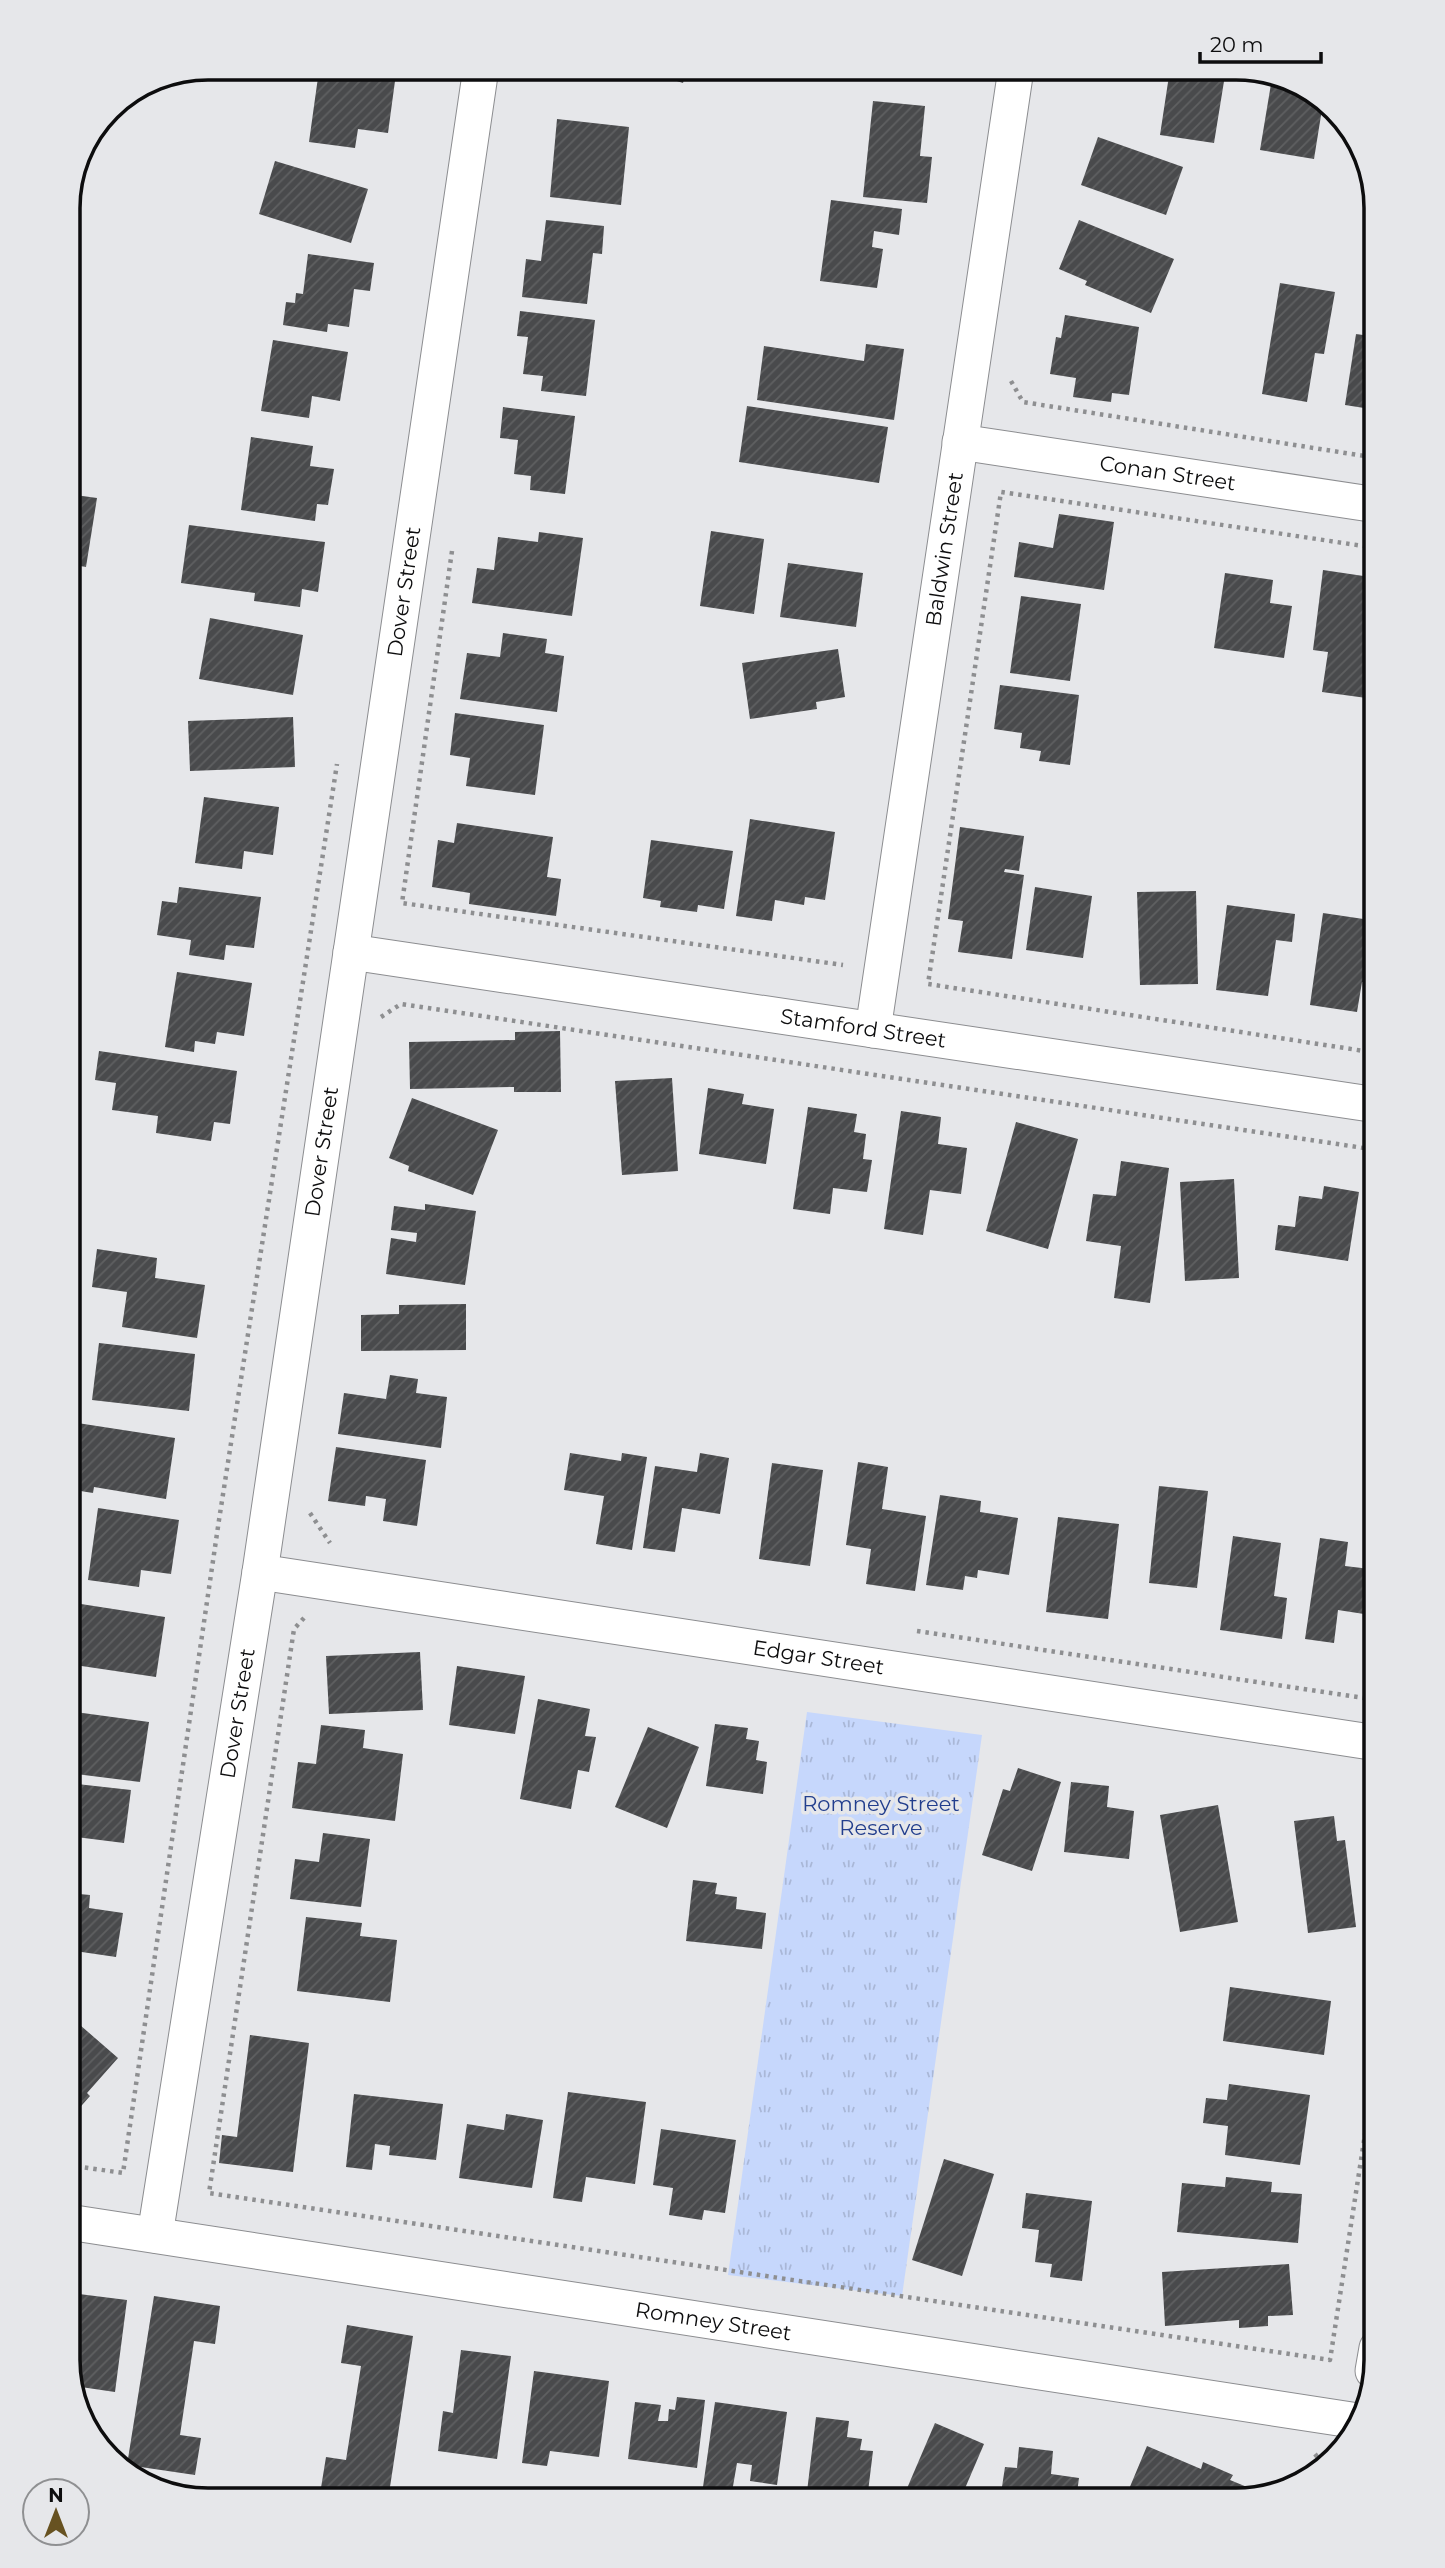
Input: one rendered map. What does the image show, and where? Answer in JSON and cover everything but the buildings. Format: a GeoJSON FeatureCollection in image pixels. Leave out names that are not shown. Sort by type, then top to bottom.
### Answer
{"type":"FeatureCollection","features":[{"type":"Feature","properties":{"kind":"street","name":"Dover Street"},"geometry":{"type":"LineString","coordinates":[[155,2235],[260,1572],[479,80]]}},
{"type":"Feature","properties":{"kind":"street","name":"Baldwin Street"},"geometry":{"type":"LineString","coordinates":[[873,1030],[1014,81]]}},
{"type":"Feature","properties":{"kind":"street","name":"Conan Street"},"geometry":{"type":"LineString","coordinates":[[960,442],[1364,503]]}},
{"type":"Feature","properties":{"kind":"street","name":"Stamford Street"},"geometry":{"type":"LineString","coordinates":[[351,951],[1364,1103]]}},
{"type":"Feature","properties":{"kind":"street","name":"Edgar Street"},"geometry":{"type":"LineString","coordinates":[[260,1572],[1364,1741]]}},
{"type":"Feature","properties":{"kind":"street","name":"Romney Street"},"geometry":{"type":"LineString","coordinates":[[80,2224],[1349,2420]]}},
{"type":"Feature","properties":{"kind":"path"},"geometry":{"type":"LineString","coordinates":[[1023,402],[1364,455]]}},
{"type":"Feature","properties":{"kind":"path"},"geometry":{"type":"LineString","coordinates":[[1364,546],[1001,492],[928,984],[1364,1051]]}},
{"type":"Feature","properties":{"kind":"path"},"geometry":{"type":"LineString","coordinates":[[452,550],[402,904],[843,967]]}},
{"type":"Feature","properties":{"kind":"path"},"geometry":{"type":"LineString","coordinates":[[80,2167],[123,2173],[308,945]]}},
{"type":"Feature","properties":{"kind":"path"},"geometry":{"type":"LineString","coordinates":[[401,1004],[1364,1148]]}},
{"type":"Feature","properties":{"kind":"path"},"geometry":{"type":"LineString","coordinates":[[310,1516],[328,1542],[342,1544]]}},
{"type":"Feature","properties":{"kind":"path"},"geometry":{"type":"LineString","coordinates":[[306,1616],[294,1629],[209,2193],[1330,2360],[1364,2141]]}},
{"type":"Feature","properties":{"kind":"path"},"geometry":{"type":"LineString","coordinates":[[908,1629],[1364,1698]]}},
{"type":"Feature","properties":{"kind":"green space","name":"Romney Street Reserve"},"geometry":{"type":"Polygon","coordinates":[[[807,1712],[982,1735],[902,2296],[728,2275],[807,1712]]]}}]}
